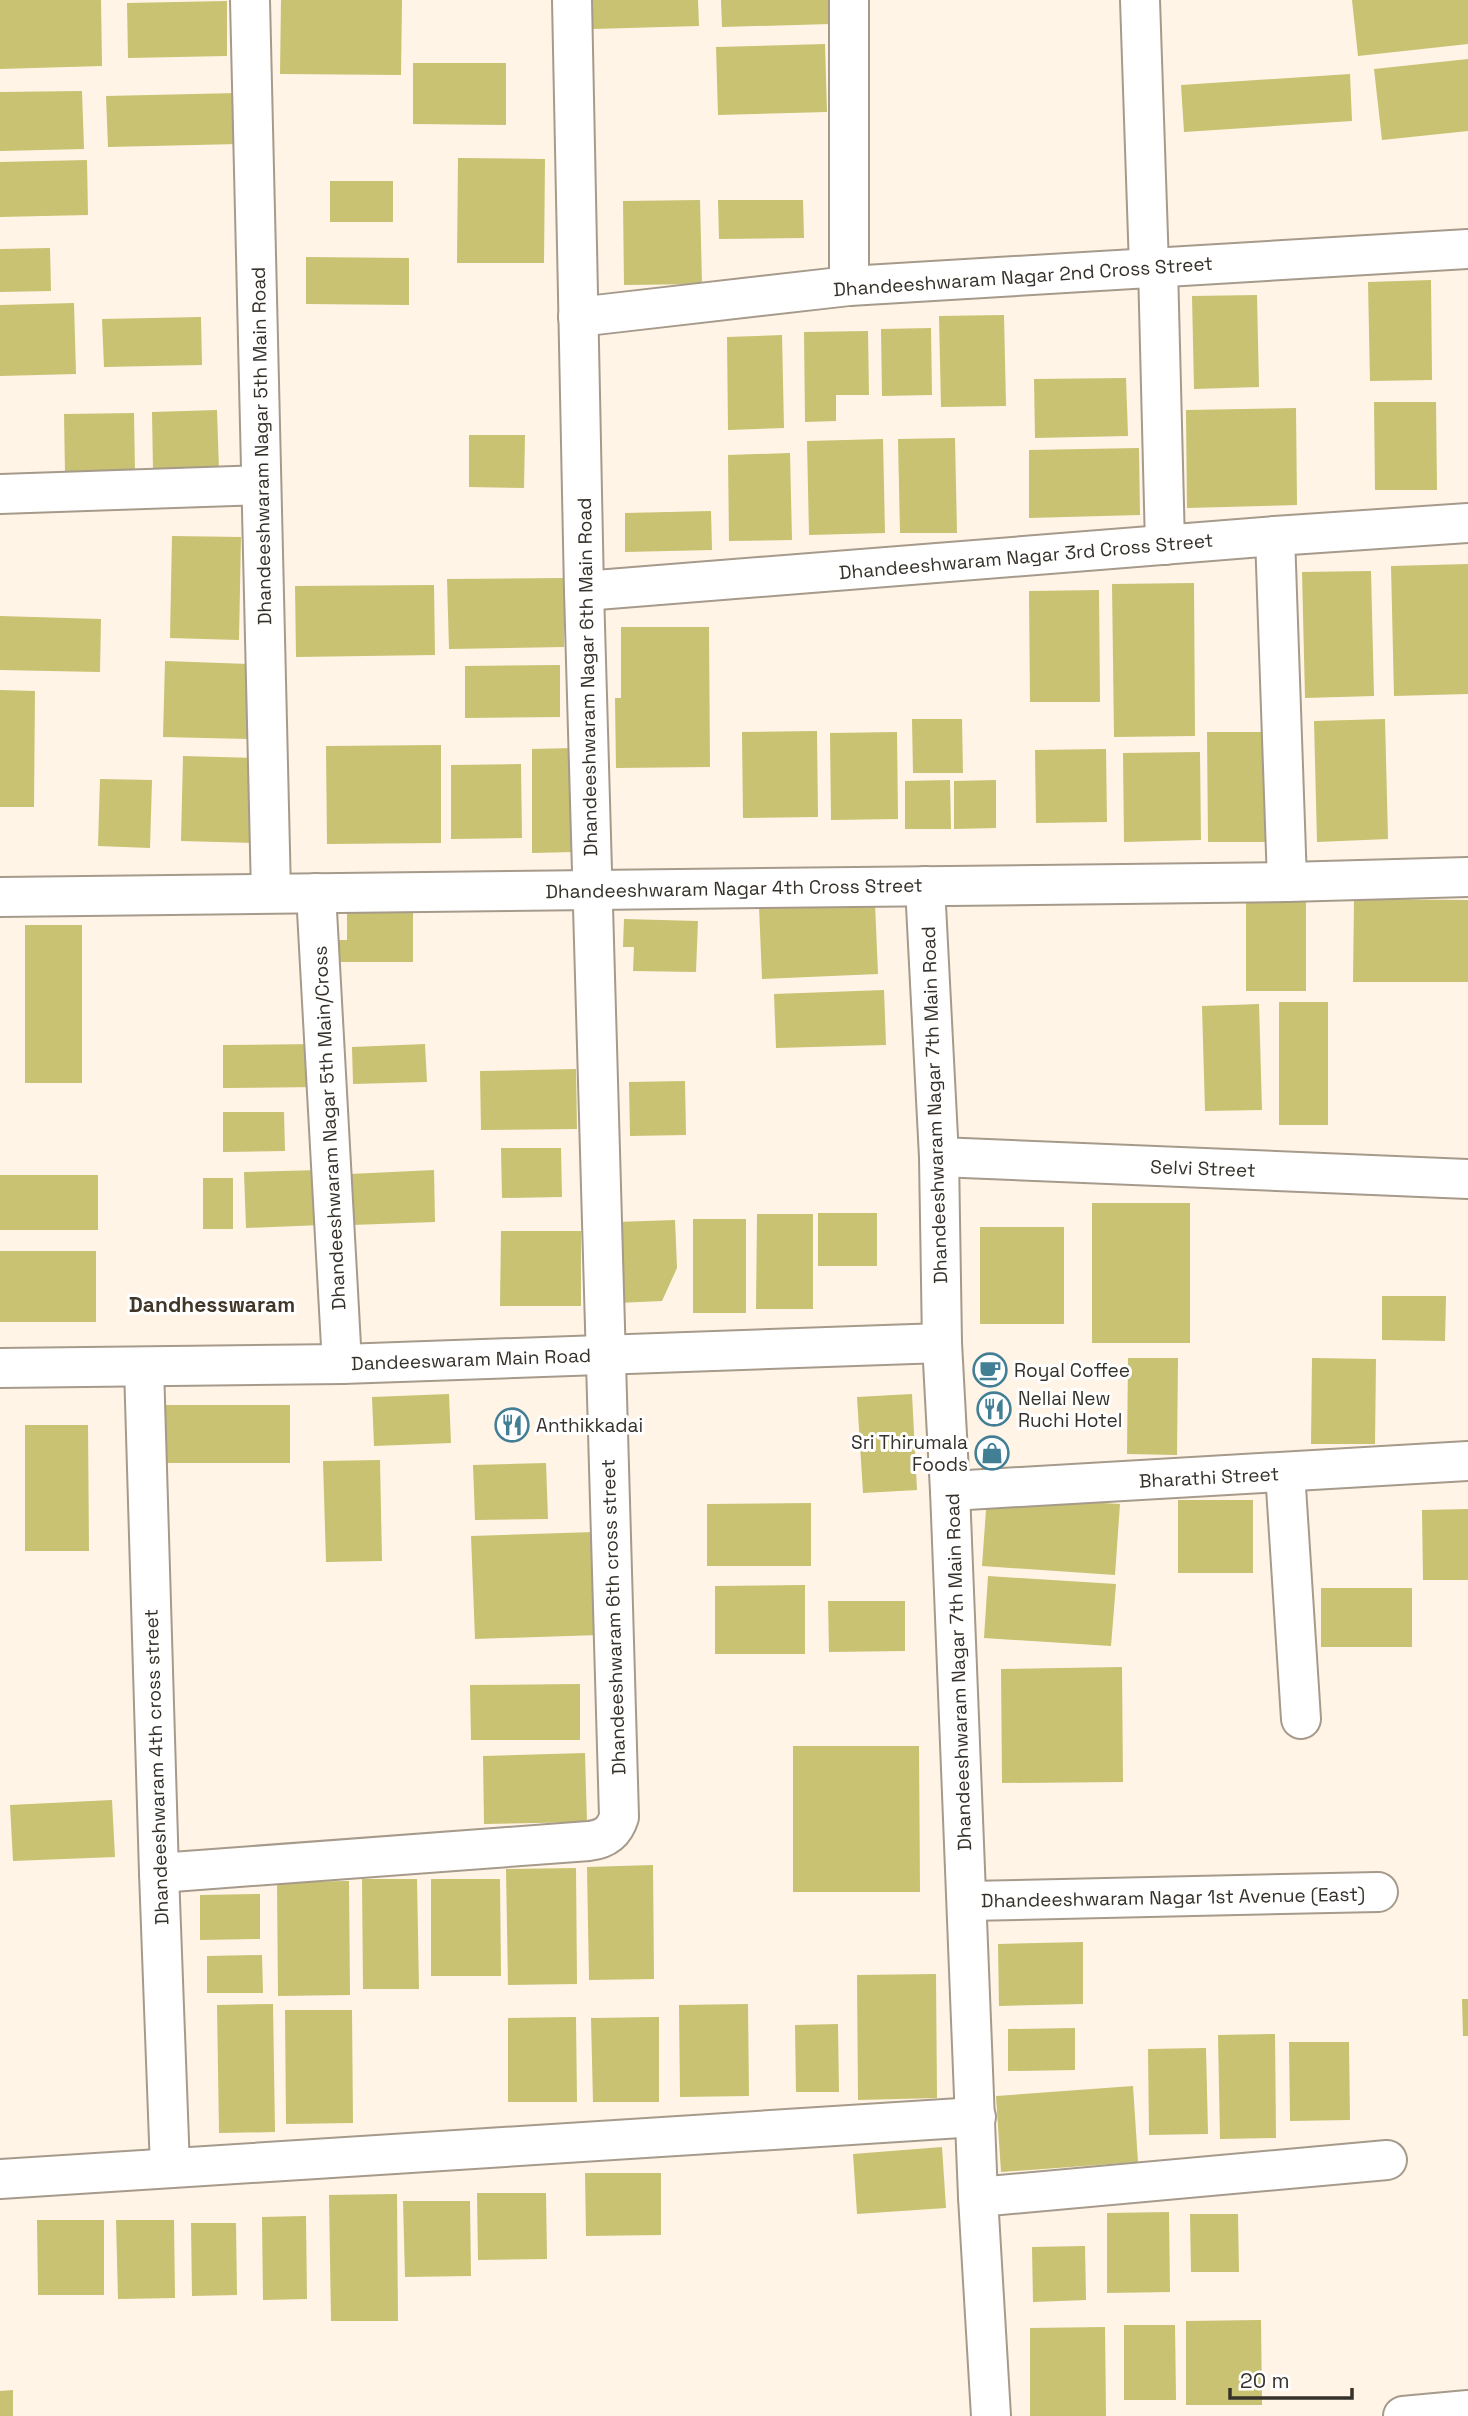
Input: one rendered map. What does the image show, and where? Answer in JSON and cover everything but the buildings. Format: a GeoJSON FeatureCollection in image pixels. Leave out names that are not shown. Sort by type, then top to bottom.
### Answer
{"type":"FeatureCollection","features":[{"type":"Feature","properties":{"kind":"street","name":"Dhandeeshwaram Nagar 5th Main Road"},"geometry":{"type":"LineString","coordinates":[[250,0],[271,893]]}},
{"type":"Feature","properties":{"kind":"street","name":"Dhandeeshwaram Nagar 6th Main Road"},"geometry":{"type":"LineString","coordinates":[[572,0],[584,591],[605,1354]]}},
{"type":"Feature","properties":{"kind":"street"},"geometry":{"type":"LineString","coordinates":[[849,0],[849,286]]}},
{"type":"Feature","properties":{"kind":"street"},"geometry":{"type":"LineString","coordinates":[[1140,0],[1165,545]]}},
{"type":"Feature","properties":{"kind":"street","name":"Dhandeeshwaram Nagar 2nd Cross Street"},"geometry":{"type":"LineString","coordinates":[[578,317],[849,286],[1468,248]]}},
{"type":"Feature","properties":{"kind":"street"},"geometry":{"type":"LineString","coordinates":[[0,494],[261,485]]}},
{"type":"Feature","properties":{"kind":"street","name":"Dhandeeshwaram Nagar 3rd Cross Street"},"geometry":{"type":"LineString","coordinates":[[584,591],[1468,523]]}},
{"type":"Feature","properties":{"kind":"street"},"geometry":{"type":"LineString","coordinates":[[1275,536],[1287,882]]}},
{"type":"Feature","properties":{"kind":"street","name":"Dhandeeshwaram Nagar 4th Cross Street"},"geometry":{"type":"LineString","coordinates":[[0,897],[1287,882],[1468,877]]}},
{"type":"Feature","properties":{"kind":"street","name":"Dhandeeshwaram Nagar 7th Main Road"},"geometry":{"type":"LineString","coordinates":[[925,886],[939,1157],[942,1343],[978,2197],[991,2416]]}},
{"type":"Feature","properties":{"kind":"street","name":"Dhandeeshwaram Nagar 5th Main/Cross"},"geometry":{"type":"LineString","coordinates":[[316,893],[342,1364]]}},
{"type":"Feature","properties":{"kind":"street","name":"Selvi Street"},"geometry":{"type":"LineString","coordinates":[[939,1157],[1468,1180]]}},
{"type":"Feature","properties":{"kind":"street","name":"Dandeeswaram Main Road"},"geometry":{"type":"LineString","coordinates":[[0,1368],[342,1364],[942,1343]]}},
{"type":"Feature","properties":{"kind":"street","name":"Dhandeeshwaram 6th cross street"},"geometry":{"type":"LineString","coordinates":[[159,1873],[589,1841],[609,1835],[619,1817],[605,1354]]}},
{"type":"Feature","properties":{"kind":"street","name":"Dhandeeshwaram 4th cross street"},"geometry":{"type":"LineString","coordinates":[[144,1367],[170,2168]]}},
{"type":"Feature","properties":{"kind":"street","name":"Bharathi Street"},"geometry":{"type":"LineString","coordinates":[[950,1491],[1468,1461]]}},
{"type":"Feature","properties":{"kind":"street"},"geometry":{"type":"LineString","coordinates":[[1285,1472],[1301,1718]]}},
{"type":"Feature","properties":{"kind":"street","name":"Dhandeeshwaram Nagar 1st Avenue (East)"},"geometry":{"type":"LineString","coordinates":[[967,1901],[1378,1892]]}},
{"type":"Feature","properties":{"kind":"street"},"geometry":{"type":"LineString","coordinates":[[0,2179],[976,2118]]}},
{"type":"Feature","properties":{"kind":"street"},"geometry":{"type":"LineString","coordinates":[[978,2197],[1387,2160]]}},
{"type":"Feature","properties":{"kind":"street"},"geometry":{"type":"LineString","coordinates":[[1403,2416],[1468,2410]]}},
{"type":"Feature","properties":{"kind":"place","name":"Royal Coffee"},"geometry":{"type":"Point","coordinates":[990,1370]}},
{"type":"Feature","properties":{"kind":"place","name":"Nellai New Ruchi Hotel"},"geometry":{"type":"Point","coordinates":[994,1409]}},
{"type":"Feature","properties":{"kind":"place","name":"Anthikkadai"},"geometry":{"type":"Point","coordinates":[512,1425]}},
{"type":"Feature","properties":{"kind":"place","name":"Sri Thirumala Foods"},"geometry":{"type":"Point","coordinates":[992,1453]}},
{"type":"Feature","properties":{"kind":"district","name":"Dandhesswaram"},"geometry":{"type":"Point","coordinates":[212,1305]}}]}
